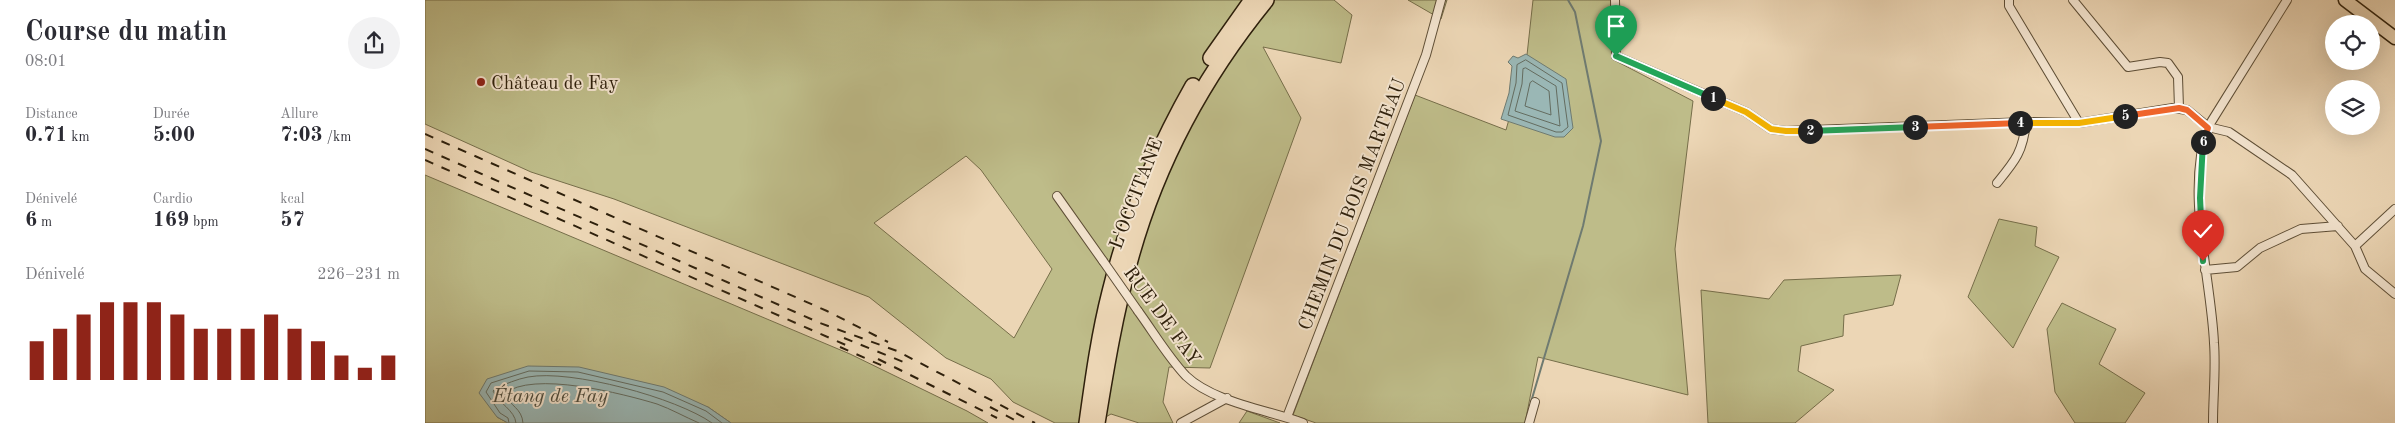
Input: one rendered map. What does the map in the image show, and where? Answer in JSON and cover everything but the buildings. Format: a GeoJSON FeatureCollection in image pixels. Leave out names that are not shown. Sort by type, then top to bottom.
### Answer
{"type":"FeatureCollection","features":[{"type":"Feature","properties":{"kind":"highway","name":"L'OCCITANE"},"geometry":{"type":"LineString","coordinates":[[1087,423],[1109,294],[1143,186],[1168,131],[1194,84],[1222,40],[1252,0]]}},
{"type":"Feature","properties":{"kind":"highway","name":"L'OCCITANE"},"geometry":{"type":"LineString","coordinates":[[1097,423],[1119,303],[1130,258],[1164,164],[1219,62],[1266,0]]}},
{"type":"Feature","properties":{"kind":"main road"},"geometry":{"type":"LineString","coordinates":[[2345,0],[2395,38]]}},
{"type":"Feature","properties":{"kind":"street","name":"CHEMIN DU BOIS MARTEAU"},"geometry":{"type":"LineString","coordinates":[[1287,417],[1425,55],[1441,0]]}},
{"type":"Feature","properties":{"kind":"street"},"geometry":{"type":"LineString","coordinates":[[1615,0],[1616,56],[1746,112],[1771,129],[1816,131],[2026,122],[2079,123],[2179,108],[2187,110],[2208,128],[2229,132],[2293,175],[2355,246],[2365,270],[2395,294]]}},
{"type":"Feature","properties":{"kind":"street"},"geometry":{"type":"LineString","coordinates":[[2009,0],[2009,6],[2079,123]]}},
{"type":"Feature","properties":{"kind":"street"},"geometry":{"type":"LineString","coordinates":[[2073,0],[2128,67],[2160,62],[2168,63],[2178,77],[2179,108]]}},
{"type":"Feature","properties":{"kind":"street"},"geometry":{"type":"LineString","coordinates":[[2213,423],[2215,342],[2205,270],[2200,198],[2202,146],[2208,128],[2287,0]]}},
{"type":"Feature","properties":{"kind":"street"},"geometry":{"type":"LineString","coordinates":[[1997,183],[2012,165],[2024,144],[2026,122]]}},
{"type":"Feature","properties":{"kind":"street","name":"RUE DE FAY"},"geometry":{"type":"LineString","coordinates":[[1057,196],[1187,377],[1204,389],[1303,423]]}},
{"type":"Feature","properties":{"kind":"street"},"geometry":{"type":"LineString","coordinates":[[2355,246],[2395,209]]}},
{"type":"Feature","properties":{"kind":"street"},"geometry":{"type":"LineString","coordinates":[[2205,270],[2237,267],[2260,248],[2301,229],[2338,226]]}},
{"type":"Feature","properties":{"kind":"street"},"geometry":{"type":"LineString","coordinates":[[1181,423],[1227,398]]}},
{"type":"Feature","properties":{"kind":"street"},"geometry":{"type":"LineString","coordinates":[[1529,423],[1535,402]]}},
{"type":"Feature","properties":{"kind":"shaded area"},"geometry":{"type":"Polygon","coordinates":[[[425,0],[1334,0],[1352,15],[1341,63],[1263,47],[1301,118],[1210,368],[1169,367],[1163,402],[1173,423],[1139,423],[1111,414],[1095,423],[1055,423],[1013,402],[991,379],[946,358],[869,297],[614,199],[531,172],[425,124],[425,0]],[[966,156],[874,223],[1014,338],[1052,269],[981,170],[966,156]]]}},
{"type":"Feature","properties":{"kind":"shaded area"},"geometry":{"type":"Polygon","coordinates":[[[1408,0],[1447,0],[1441,19],[1408,0]]]}},
{"type":"Feature","properties":{"kind":"shaded area"},"geometry":{"type":"Polygon","coordinates":[[[1533,0],[1617,0],[1612,59],[1693,101],[1675,249],[1688,395],[1538,357],[1525,423],[1316,423],[1293,415],[1415,95],[1506,130],[1527,55],[1533,0]]]}},
{"type":"Feature","properties":{"kind":"shaded area"},"geometry":{"type":"Polygon","coordinates":[[[425,175],[850,354],[988,423],[731,423],[708,407],[497,417],[508,423],[425,423],[425,175]]]}},
{"type":"Feature","properties":{"kind":"shaded area"},"geometry":{"type":"Polygon","coordinates":[[[1999,219],[2037,227],[2035,246],[2059,257],[2013,348],[1968,297],[1999,219]]]}},
{"type":"Feature","properties":{"kind":"shaded area"},"geometry":{"type":"Polygon","coordinates":[[[1901,275],[1893,305],[1844,315],[1843,336],[1801,346],[1798,371],[1834,390],[1795,423],[1708,423],[1701,290],[1769,299],[1784,280],[1901,275]]]}},
{"type":"Feature","properties":{"kind":"shaded area"},"geometry":{"type":"Polygon","coordinates":[[[2062,303],[2116,329],[2099,364],[2145,393],[2125,423],[2075,423],[2055,392],[2047,329],[2062,303]]]}},
{"type":"Feature","properties":{"kind":"shaded area"},"geometry":{"type":"Polygon","coordinates":[[[1247,411],[1280,423],[1239,423],[1247,411]]]}},
{"type":"Feature","properties":{"kind":"water"},"geometry":{"type":"Polygon","coordinates":[[[1526,54],[1566,79],[1573,128],[1564,137],[1555,137],[1501,119],[1509,93],[1512,66],[1508,62],[1513,56],[1518,58],[1526,54]]]}},
{"type":"Feature","properties":{"kind":"water","name":"Étang de Fay"},"geometry":{"type":"Polygon","coordinates":[[[528,366],[579,367],[664,387],[708,407],[731,423],[508,423],[497,417],[479,393],[487,379],[528,366]]]}},
{"type":"Feature","properties":{"kind":"waterway"},"geometry":{"type":"LineString","coordinates":[[1531,402],[1583,226],[1601,141],[1575,12],[1568,0]]}},
{"type":"Feature","properties":{"kind":"railway"},"geometry":{"type":"LineString","coordinates":[[425,134],[827,311],[888,342]]}},
{"type":"Feature","properties":{"kind":"railway"},"geometry":{"type":"LineString","coordinates":[[425,149],[820,323],[897,351],[1035,423]]}},
{"type":"Feature","properties":{"kind":"railway"},"geometry":{"type":"LineString","coordinates":[[425,160],[848,346]]}},
{"type":"Feature","properties":{"kind":"railway"},"geometry":{"type":"LineString","coordinates":[[844,338],[906,363]]}},
{"type":"Feature","properties":{"kind":"railway"},"geometry":{"type":"LineString","coordinates":[[840,347],[883,366]]}},
{"type":"Feature","properties":{"kind":"railway"},"geometry":{"type":"LineString","coordinates":[[878,359],[997,418]]}},
{"type":"Feature","properties":{"kind":"railway"},"geometry":{"type":"LineString","coordinates":[[990,407],[1020,423]]}},
{"type":"Feature","properties":{"kind":"place","name":"Château de Fay"},"geometry":{"type":"Point","coordinates":[481,82]}},
{"type":"Feature","properties":{"kind":"route"},"geometry":{"type":"LineString","coordinates":[[1616,56],[1746,112],[1771,129],[1786,131],[2026,122],[2079,123],[2173,108],[2187,110],[2208,128],[2202,146],[2200,198],[2203,261]]}}]}
